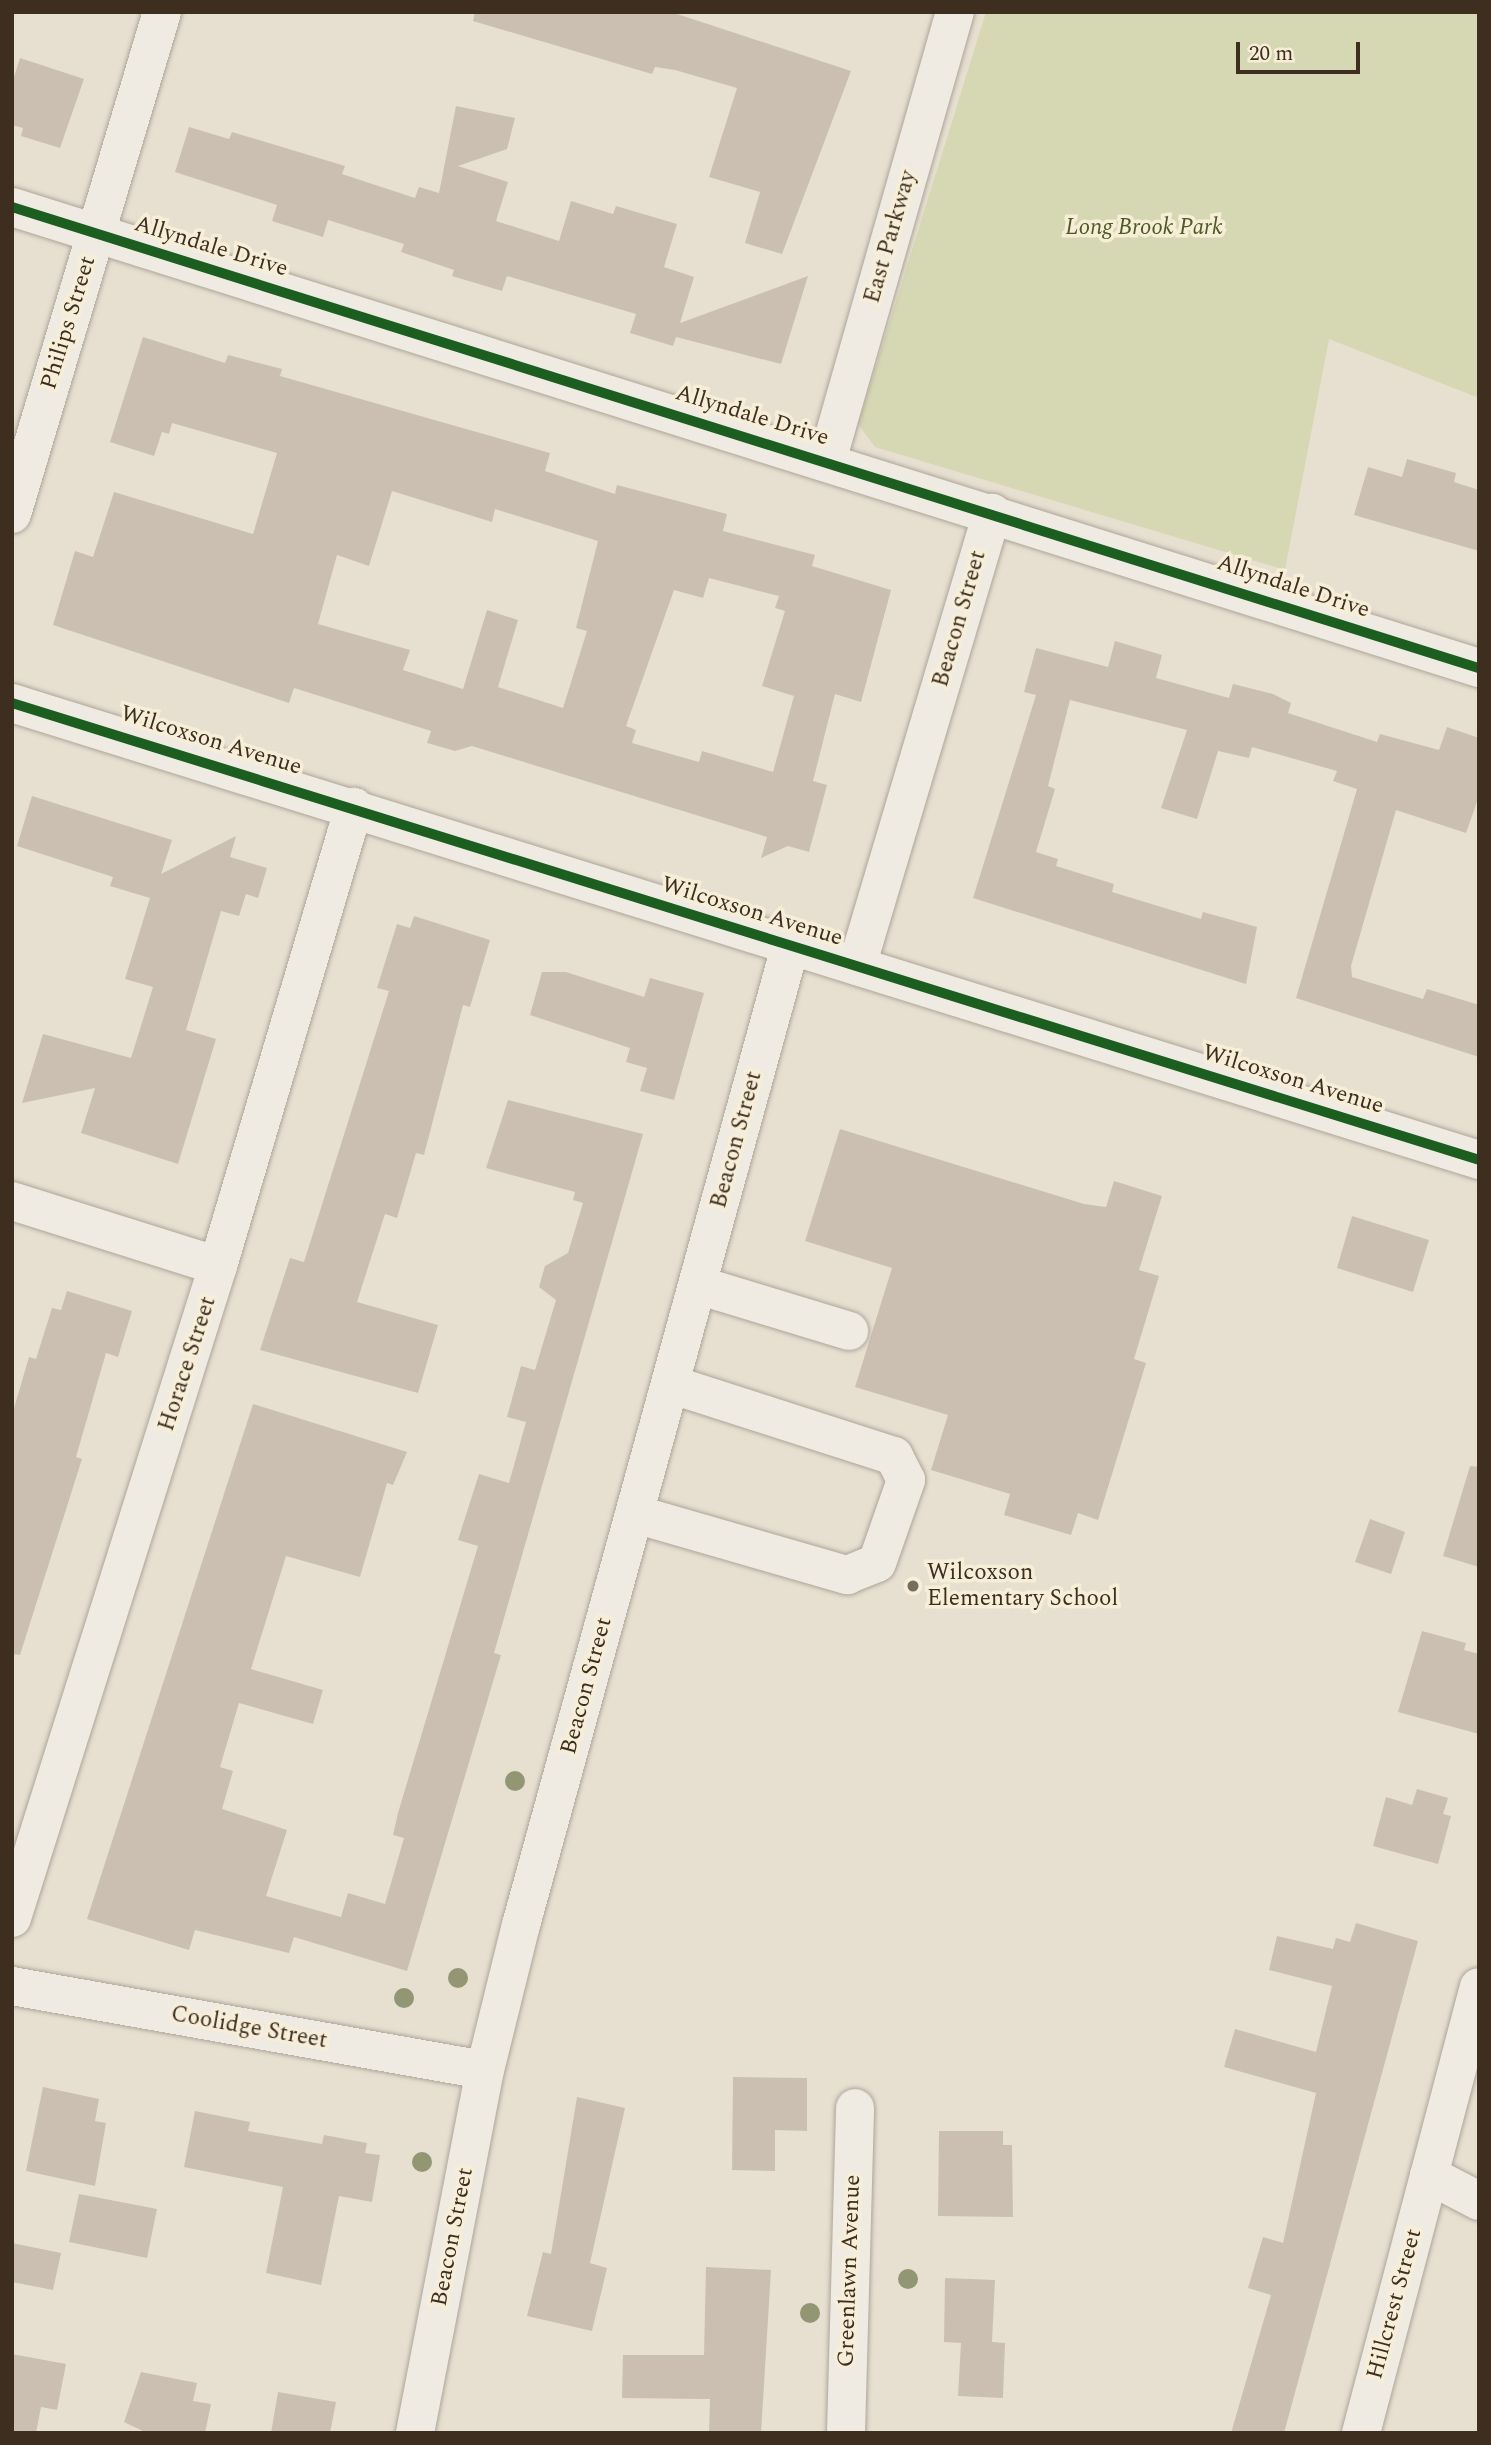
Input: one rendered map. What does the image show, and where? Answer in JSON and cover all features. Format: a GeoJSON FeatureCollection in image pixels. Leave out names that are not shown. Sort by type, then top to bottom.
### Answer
{"type":"FeatureCollection","features":[{"type":"Feature","properties":{"kind":"street","name":"Philips Street"},"geometry":{"type":"LineString","coordinates":[[12,514],[162,12]]}},
{"type":"Feature","properties":{"kind":"street","name":"East Parkway"},"geometry":{"type":"LineString","coordinates":[[827,461],[955,12]]}},
{"type":"Feature","properties":{"kind":"street","name":"Allyndale Drive"},"geometry":{"type":"LineString","coordinates":[[12,207],[1479,668]]}},
{"type":"Feature","properties":{"kind":"street","name":"Beacon Street"},"geometry":{"type":"LineString","coordinates":[[858,966],[992,513]]}},
{"type":"Feature","properties":{"kind":"street","name":"Wilcoxson Avenue"},"geometry":{"type":"LineString","coordinates":[[12,703],[354,807],[790,947],[1479,1160]]}},
{"type":"Feature","properties":{"kind":"street","name":"Horace Street"},"geometry":{"type":"LineString","coordinates":[[12,1918],[218,1266],[354,807]]}},
{"type":"Feature","properties":{"kind":"street","name":"Beacon Street"},"geometry":{"type":"LineString","coordinates":[[415,2433],[485,2070],[790,947]]}},
{"type":"Feature","properties":{"kind":"street"},"geometry":{"type":"LineString","coordinates":[[12,1201],[218,1266]]}},
{"type":"Feature","properties":{"kind":"street"},"geometry":{"type":"LineString","coordinates":[[698,1285],[849,1331]]}},
{"type":"Feature","properties":{"kind":"street"},"geometry":{"type":"LineString","coordinates":[[635,1514],[847,1575],[877,1563],[906,1480],[894,1456],[670,1384]]}},
{"type":"Feature","properties":{"kind":"street","name":"Coolidge Street"},"geometry":{"type":"LineString","coordinates":[[12,1986],[485,2070]]}},
{"type":"Feature","properties":{"kind":"street","name":"Hillcrest Street"},"geometry":{"type":"LineString","coordinates":[[1361,2433],[1479,1987]]}},
{"type":"Feature","properties":{"kind":"street","name":"Greenlawn Avenue"},"geometry":{"type":"LineString","coordinates":[[846,2433],[855,2108]]}},
{"type":"Feature","properties":{"kind":"street"},"geometry":{"type":"LineString","coordinates":[[1429,2175],[1479,2201]]}},
{"type":"Feature","properties":{"kind":"green space","name":"Long Brook Park"},"geometry":{"type":"Polygon","coordinates":[[[986,12],[1479,12],[1479,398],[1329,339],[1285,570],[875,447],[858,424],[986,12]]]}},
{"type":"Feature","properties":{"kind":"building"},"geometry":{"type":"Polygon","coordinates":[[[475,12],[671,12],[851,71],[782,254],[745,243],[760,192],[709,177],[737,88],[675,70],[655,67],[652,74],[473,21],[475,12]]]}},
{"type":"Feature","properties":{"kind":"building"},"geometry":{"type":"Polygon","coordinates":[[[20,58],[84,79],[60,148],[21,136],[23,128],[12,125],[12,83],[20,58]]]}},
{"type":"Feature","properties":{"kind":"building"},"geometry":{"type":"Polygon","coordinates":[[[456,106],[515,118],[507,149],[458,166],[508,182],[496,221],[559,241],[571,201],[613,214],[616,206],[677,224],[664,267],[694,277],[680,323],[808,276],[781,364],[676,337],[673,346],[630,333],[636,314],[507,276],[502,291],[452,276],[454,270],[401,252],[404,244],[328,220],[323,237],[272,221],[277,205],[175,172],[189,127],[229,139],[232,132],[345,166],[342,174],[415,198],[419,187],[439,193],[456,106]]]}},
{"type":"Feature","properties":{"kind":"building"},"geometry":{"type":"Polygon","coordinates":[[[143,337],[225,363],[228,355],[282,369],[280,376],[550,453],[545,471],[615,494],[617,485],[727,514],[723,531],[815,555],[812,566],[891,590],[861,702],[835,694],[813,781],[827,785],[809,852],[788,846],[761,858],[767,837],[472,746],[455,751],[427,743],[431,731],[294,688],[289,703],[53,625],[75,551],[93,557],[114,492],[253,534],[277,453],[172,423],[169,434],[162,432],[154,456],[110,442],[143,337]],[[392,491],[369,566],[337,555],[318,624],[410,650],[403,670],[463,689],[487,610],[518,620],[498,687],[563,708],[587,631],[576,628],[598,541],[495,509],[492,522],[392,491]],[[709,578],[703,598],[674,590],[626,726],[636,730],[632,743],[699,762],[702,751],[773,772],[794,696],[762,686],[785,611],[775,608],[779,596],[709,578]]]}},
{"type":"Feature","properties":{"kind":"building"},"geometry":{"type":"Polygon","coordinates":[[[1407,459],[1456,473],[1454,482],[1479,490],[1479,551],[1354,515],[1368,467],[1402,477],[1407,459]]]}},
{"type":"Feature","properties":{"kind":"building"},"geometry":{"type":"Polygon","coordinates":[[[1115,641],[1162,655],[1156,678],[1229,698],[1233,684],[1273,694],[1291,703],[1288,713],[1377,742],[1380,734],[1439,750],[1447,727],[1479,738],[1479,796],[1466,833],[1396,810],[1351,966],[1352,977],[1423,999],[1427,989],[1479,1005],[1479,1057],[1296,998],[1357,789],[1333,781],[1337,771],[1252,747],[1249,758],[1218,751],[1197,819],[1161,808],[1187,730],[1070,700],[1048,786],[1055,789],[1036,852],[1058,859],[1056,866],[1114,884],[1112,892],[1201,919],[1203,912],[1257,927],[1246,984],[973,898],[1036,695],[1024,692],[1036,648],[1108,667],[1115,641]]]}},
{"type":"Feature","properties":{"kind":"building"},"geometry":{"type":"Polygon","coordinates":[[[32,796],[172,840],[161,874],[236,836],[230,857],[267,868],[258,898],[246,894],[239,916],[221,911],[186,1030],[216,1039],[178,1164],[81,1133],[95,1088],[22,1103],[43,1034],[131,1058],[153,987],[125,979],[150,898],[110,886],[113,877],[17,846],[32,796]]]}},
{"type":"Feature","properties":{"kind":"building"},"geometry":{"type":"Polygon","coordinates":[[[414,916],[490,940],[470,1007],[463,1005],[424,1155],[416,1153],[397,1218],[385,1214],[357,1302],[438,1325],[418,1393],[260,1350],[290,1258],[304,1262],[389,991],[377,988],[397,924],[410,928],[414,916]]]}},
{"type":"Feature","properties":{"kind":"building"},"geometry":{"type":"Polygon","coordinates":[[[542,972],[566,972],[644,997],[650,978],[704,993],[674,1100],[640,1091],[647,1068],[626,1062],[630,1048],[530,1015],[542,972]]]}},
{"type":"Feature","properties":{"kind":"building"},"geometry":{"type":"Polygon","coordinates":[[[508,1100],[643,1134],[494,1653],[501,1655],[407,1971],[294,1937],[289,1953],[195,1930],[189,1950],[87,1919],[253,1404],[407,1452],[393,1485],[387,1483],[360,1577],[286,1556],[251,1669],[323,1690],[313,1724],[239,1703],[220,1767],[233,1771],[222,1809],[287,1830],[266,1896],[341,1917],[348,1893],[385,1904],[404,1838],[393,1835],[398,1813],[478,1546],[458,1540],[479,1474],[509,1483],[526,1422],[507,1417],[521,1366],[535,1370],[556,1300],[539,1287],[545,1266],[568,1253],[583,1203],[573,1200],[575,1192],[486,1168],[508,1100]]]}},
{"type":"Feature","properties":{"kind":"building"},"geometry":{"type":"Polygon","coordinates":[[[840,1129],[1084,1204],[1106,1207],[1114,1181],[1162,1196],[1139,1270],[1159,1276],[1134,1359],[1146,1363],[1098,1520],[1078,1513],[1071,1535],[1004,1515],[1010,1494],[931,1470],[948,1415],[855,1387],[892,1268],[805,1241],[840,1129]]]}},
{"type":"Feature","properties":{"kind":"building"},"geometry":{"type":"Polygon","coordinates":[[[1352,1216],[1429,1240],[1413,1292],[1337,1268],[1352,1216]]]}},
{"type":"Feature","properties":{"kind":"building"},"geometry":{"type":"Polygon","coordinates":[[[67,1291],[132,1311],[118,1357],[106,1353],[76,1457],[82,1459],[20,1655],[12,1654],[12,1415],[29,1357],[36,1359],[52,1308],[61,1310],[67,1291]]]}},
{"type":"Feature","properties":{"kind":"building"},"geometry":{"type":"Polygon","coordinates":[[[1470,1466],[1479,1467],[1479,1567],[1443,1556],[1470,1466]]]}},
{"type":"Feature","properties":{"kind":"building"},"geometry":{"type":"Polygon","coordinates":[[[1370,1519],[1405,1532],[1391,1574],[1355,1562],[1370,1519]]]}},
{"type":"Feature","properties":{"kind":"building"},"geometry":{"type":"Polygon","coordinates":[[[1422,1631],[1466,1643],[1464,1650],[1479,1654],[1479,1734],[1398,1712],[1422,1631]]]}},
{"type":"Feature","properties":{"kind":"building"},"geometry":{"type":"Polygon","coordinates":[[[1417,1789],[1448,1798],[1443,1814],[1451,1816],[1438,1864],[1373,1846],[1386,1797],[1412,1805],[1417,1789]]]}},
{"type":"Feature","properties":{"kind":"building"},"geometry":{"type":"Polygon","coordinates":[[[1356,1923],[1418,1941],[1284,2433],[1231,2433],[1271,2295],[1248,2288],[1263,2237],[1283,2243],[1316,2093],[1224,2067],[1235,2029],[1316,2052],[1332,1986],[1269,1970],[1277,1936],[1333,1949],[1336,1938],[1350,1942],[1356,1923]]]}},
{"type":"Feature","properties":{"kind":"building"},"geometry":{"type":"Polygon","coordinates":[[[733,2077],[807,2078],[807,2131],[775,2130],[775,2171],[732,2170],[733,2077]]]}},
{"type":"Feature","properties":{"kind":"building"},"geometry":{"type":"Polygon","coordinates":[[[43,2087],[99,2099],[95,2121],[106,2123],[95,2186],[26,2171],[43,2087]]]}},
{"type":"Feature","properties":{"kind":"building"},"geometry":{"type":"Polygon","coordinates":[[[577,2097],[625,2108],[590,2263],[607,2268],[592,2331],[527,2316],[543,2252],[551,2254],[577,2097]]]}},
{"type":"Feature","properties":{"kind":"building"},"geometry":{"type":"Polygon","coordinates":[[[195,2111],[250,2122],[248,2131],[322,2144],[324,2135],[367,2143],[365,2153],[380,2155],[372,2202],[339,2196],[321,2285],[266,2273],[283,2187],[184,2167],[195,2111]]]}},
{"type":"Feature","properties":{"kind":"building"},"geometry":{"type":"Polygon","coordinates":[[[939,2131],[1003,2131],[1003,2145],[1012,2145],[1013,2217],[938,2216],[939,2131]]]}},
{"type":"Feature","properties":{"kind":"building"},"geometry":{"type":"Polygon","coordinates":[[[79,2194],[157,2209],[147,2258],[69,2242],[79,2194]]]}},
{"type":"Feature","properties":{"kind":"building"},"geometry":{"type":"Polygon","coordinates":[[[12,2243],[61,2253],[53,2290],[12,2282],[12,2243]]]}},
{"type":"Feature","properties":{"kind":"building"},"geometry":{"type":"Polygon","coordinates":[[[706,2267],[771,2270],[761,2433],[709,2433],[710,2399],[622,2398],[623,2355],[704,2355],[706,2267]]]}},
{"type":"Feature","properties":{"kind":"building"},"geometry":{"type":"Polygon","coordinates":[[[945,2278],[995,2280],[992,2342],[1005,2343],[1003,2398],[958,2396],[961,2343],[944,2342],[945,2278]]]}},
{"type":"Feature","properties":{"kind":"building"},"geometry":{"type":"Polygon","coordinates":[[[12,2354],[66,2364],[57,2410],[41,2407],[36,2433],[12,2433],[12,2354]]]}},
{"type":"Feature","properties":{"kind":"building"},"geometry":{"type":"Polygon","coordinates":[[[141,2372],[197,2383],[193,2401],[211,2404],[205,2433],[147,2433],[124,2422],[141,2372]]]}},
{"type":"Feature","properties":{"kind":"building"},"geometry":{"type":"Polygon","coordinates":[[[278,2392],[336,2402],[330,2433],[271,2433],[278,2392]]]}},
{"type":"Feature","properties":{"kind":"cycle path"},"geometry":{"type":"LineString","coordinates":[[12,207],[1479,668]]}},
{"type":"Feature","properties":{"kind":"cycle path"},"geometry":{"type":"LineString","coordinates":[[12,703],[1479,1160]]}},
{"type":"Feature","properties":{"kind":"place","name":"Wilcoxson Elementary School"},"geometry":{"type":"Point","coordinates":[913,1586]}}]}
